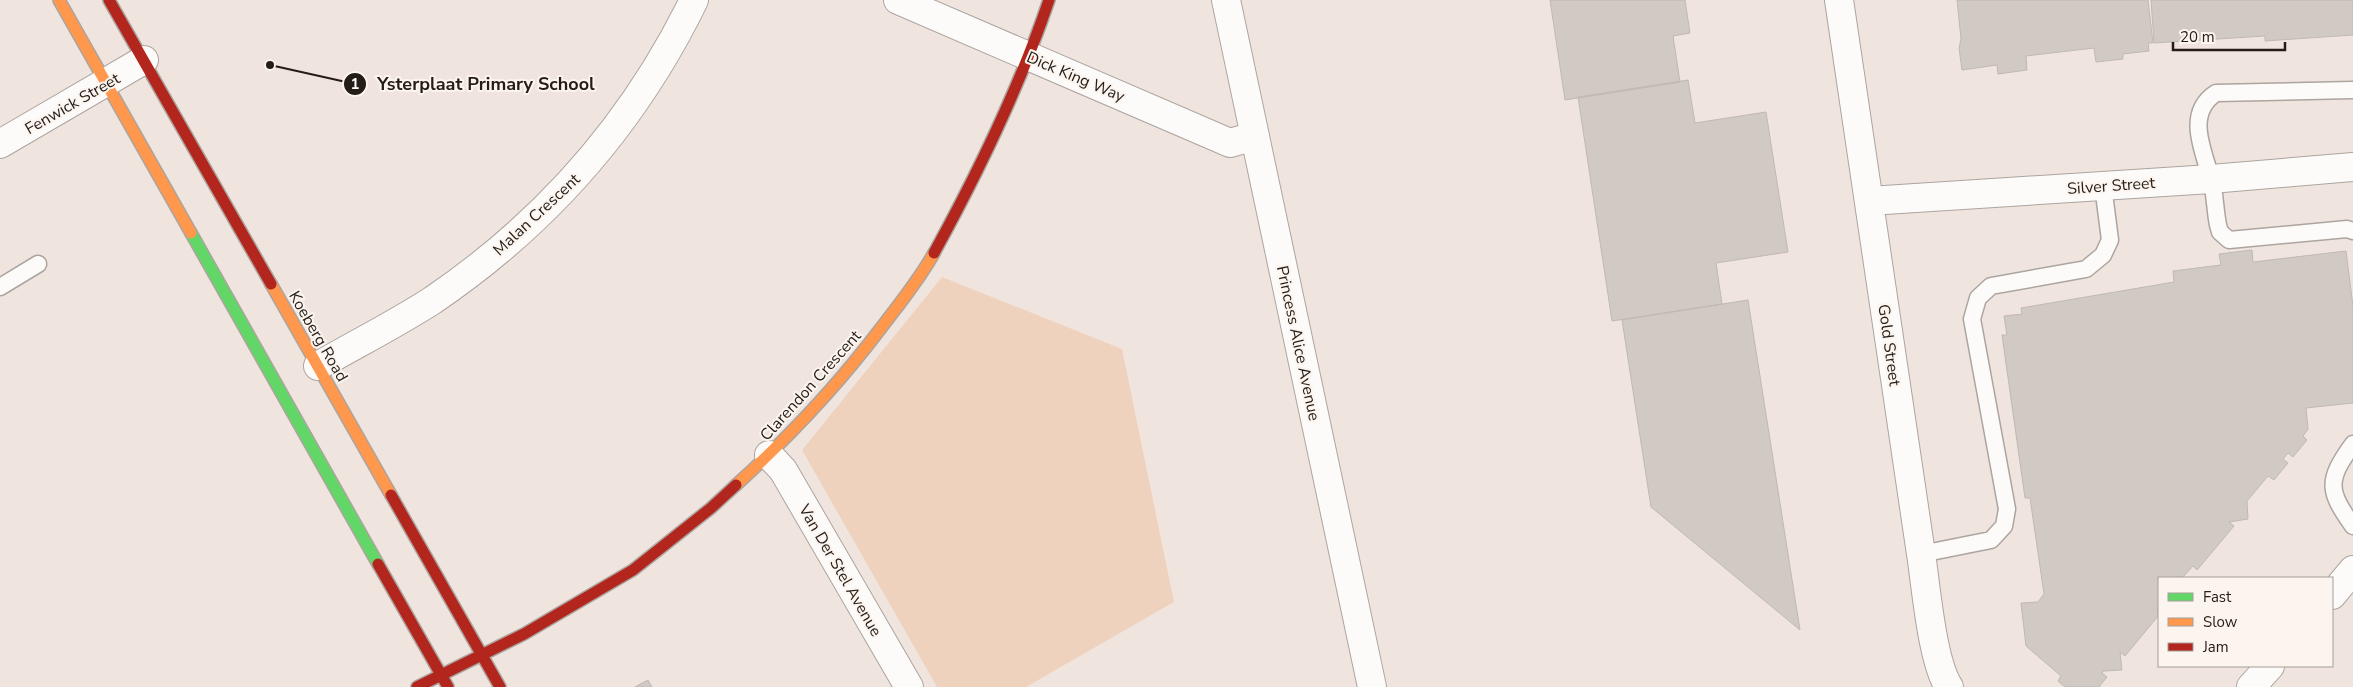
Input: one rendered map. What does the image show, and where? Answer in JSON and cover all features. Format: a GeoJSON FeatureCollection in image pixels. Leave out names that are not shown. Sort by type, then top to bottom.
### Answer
{"type":"FeatureCollection","features":[{"type":"Feature","properties":{"kind":"main road"},"geometry":{"type":"LineString","coordinates":[[59,0],[448,687]]}},
{"type":"Feature","properties":{"kind":"main road","name":"Koeberg Road"},"geometry":{"type":"LineString","coordinates":[[110,0],[500,687]]}},
{"type":"Feature","properties":{"kind":"main road","name":"Clarendon Crescent"},"geometry":{"type":"LineString","coordinates":[[418,687],[524,634],[633,570],[711,508],[769,455],[848,371],[920,278],[998,130],[1030,56],[1050,0]]}},
{"type":"Feature","properties":{"kind":"street","name":"Malan Crescent"},"geometry":{"type":"LineString","coordinates":[[318,366],[431,301],[508,244],[542,212],[579,174],[616,131],[647,86],[676,38],[694,0]]}},
{"type":"Feature","properties":{"kind":"street","name":"Dick King Way"},"geometry":{"type":"LineString","coordinates":[[898,0],[1230,142],[1255,136]]}},
{"type":"Feature","properties":{"kind":"street","name":"Princess Alice Avenue"},"geometry":{"type":"LineString","coordinates":[[1226,0],[1372,687]]}},
{"type":"Feature","properties":{"kind":"street","name":"Gold Street"},"geometry":{"type":"LineString","coordinates":[[1839,0],[1935,642],[1943,678],[1949,687]]}},
{"type":"Feature","properties":{"kind":"street","name":"Fenwick Street"},"geometry":{"type":"LineString","coordinates":[[0,144],[106,84],[144,60]]}},
{"type":"Feature","properties":{"kind":"street","name":"Silver Street"},"geometry":{"type":"LineString","coordinates":[[1869,201],[2211,179],[2353,167]]}},
{"type":"Feature","properties":{"kind":"street","name":"Van Der Stel Avenue"},"geometry":{"type":"LineString","coordinates":[[769,455],[783,470],[910,687]]}},
{"type":"Feature","properties":{"kind":"street"},"geometry":{"type":"LineString","coordinates":[[2333,594],[2353,570]]}},
{"type":"Feature","properties":{"kind":"street"},"geometry":{"type":"LineString","coordinates":[[2251,687],[2269,667]]}},
{"type":"Feature","properties":{"kind":"lane"},"geometry":{"type":"LineString","coordinates":[[2353,90],[2216,94],[2205,101],[2198,118],[2202,153],[2211,179],[2218,225],[2220,232],[2229,240],[2347,229],[2353,232]]}},
{"type":"Feature","properties":{"kind":"lane"},"geometry":{"type":"LineString","coordinates":[[1921,554],[1991,540],[2004,526],[2007,509],[1972,319],[1978,298],[1991,286],[2086,269],[2103,255],[2110,240],[2103,186]]}},
{"type":"Feature","properties":{"kind":"lane"},"geometry":{"type":"LineString","coordinates":[[0,287],[38,264]]}},
{"type":"Feature","properties":{"kind":"lane"},"geometry":{"type":"LineString","coordinates":[[2353,444],[2341,460],[2332,481],[2335,501],[2353,526]]}},
{"type":"Feature","properties":{"kind":"shaded area"},"geometry":{"type":"Polygon","coordinates":[[[942,277],[1122,349],[1174,602],[1026,687],[937,687],[802,450],[942,277]]]}},
{"type":"Feature","properties":{"kind":"building"},"geometry":{"type":"Polygon","coordinates":[[[1550,0],[1685,0],[1690,33],[1673,36],[1680,82],[1565,100],[1550,0]]]}},
{"type":"Feature","properties":{"kind":"building"},"geometry":{"type":"Polygon","coordinates":[[[1957,0],[2148,0],[2153,43],[2148,43],[2149,51],[2123,54],[2123,59],[2096,62],[2094,48],[2026,56],[2027,70],[1998,74],[1997,65],[1962,70],[1957,0]]]}},
{"type":"Feature","properties":{"kind":"building"},"geometry":{"type":"Polygon","coordinates":[[[2151,0],[2353,0],[2353,35],[2265,41],[2265,36],[2154,43],[2151,0]]]}},
{"type":"Feature","properties":{"kind":"building"},"geometry":{"type":"Polygon","coordinates":[[[1688,80],[1695,123],[1766,112],[1788,252],[1716,263],[1722,304],[1612,321],[1578,97],[1688,80]]]}},
{"type":"Feature","properties":{"kind":"building"},"geometry":{"type":"Polygon","coordinates":[[[2252,250],[2253,262],[2346,251],[2353,306],[2353,403],[2306,408],[2308,429],[2303,436],[2307,440],[2293,457],[2288,453],[2283,459],[2288,463],[2274,480],[2268,476],[2247,501],[2248,519],[2229,522],[2234,526],[2197,570],[2193,566],[2183,577],[2158,577],[2158,616],[2125,656],[2120,652],[2122,670],[2104,671],[2102,673],[2107,677],[2099,687],[2065,687],[2058,681],[2061,676],[2026,646],[2021,603],[2038,602],[2044,594],[2030,498],[2025,498],[2002,335],[2007,335],[2004,316],[2022,314],[2021,308],[2174,282],[2173,271],[2221,265],[2219,254],[2252,250]]]}},
{"type":"Feature","properties":{"kind":"building"},"geometry":{"type":"Polygon","coordinates":[[[1748,300],[1800,630],[1651,507],[1622,320],[1748,300]]]}},
{"type":"Feature","properties":{"kind":"building"},"geometry":{"type":"Polygon","coordinates":[[[648,680],[652,687],[635,687],[648,680]]]}},
{"type":"Feature","properties":{"kind":"traffic: fast"},"geometry":{"type":"LineString","coordinates":[[191,233],[378,564]]}},
{"type":"Feature","properties":{"kind":"traffic: slow"},"geometry":{"type":"LineString","coordinates":[[59,0],[191,233]]}},
{"type":"Feature","properties":{"kind":"traffic: slow"},"geometry":{"type":"LineString","coordinates":[[736,485],[794,429],[848,370],[909,291],[934,253]]}},
{"type":"Feature","properties":{"kind":"traffic: slow"},"geometry":{"type":"LineString","coordinates":[[271,284],[391,495]]}},
{"type":"Feature","properties":{"kind":"traffic: jam"},"geometry":{"type":"LineString","coordinates":[[109,0],[271,284]]}},
{"type":"Feature","properties":{"kind":"traffic: jam"},"geometry":{"type":"LineString","coordinates":[[934,253],[997,129],[1025,66],[1049,0]]}},
{"type":"Feature","properties":{"kind":"traffic: jam"},"geometry":{"type":"LineString","coordinates":[[417,687],[524,634],[633,570],[711,508],[736,485]]}},
{"type":"Feature","properties":{"kind":"traffic: jam"},"geometry":{"type":"LineString","coordinates":[[391,495],[500,687]]}},
{"type":"Feature","properties":{"kind":"traffic: jam"},"geometry":{"type":"LineString","coordinates":[[378,564],[448,687]]}},
{"type":"Feature","properties":{"kind":"place","name":"Ysterplaat Primary School"},"geometry":{"type":"Point","coordinates":[270,65]}}]}
